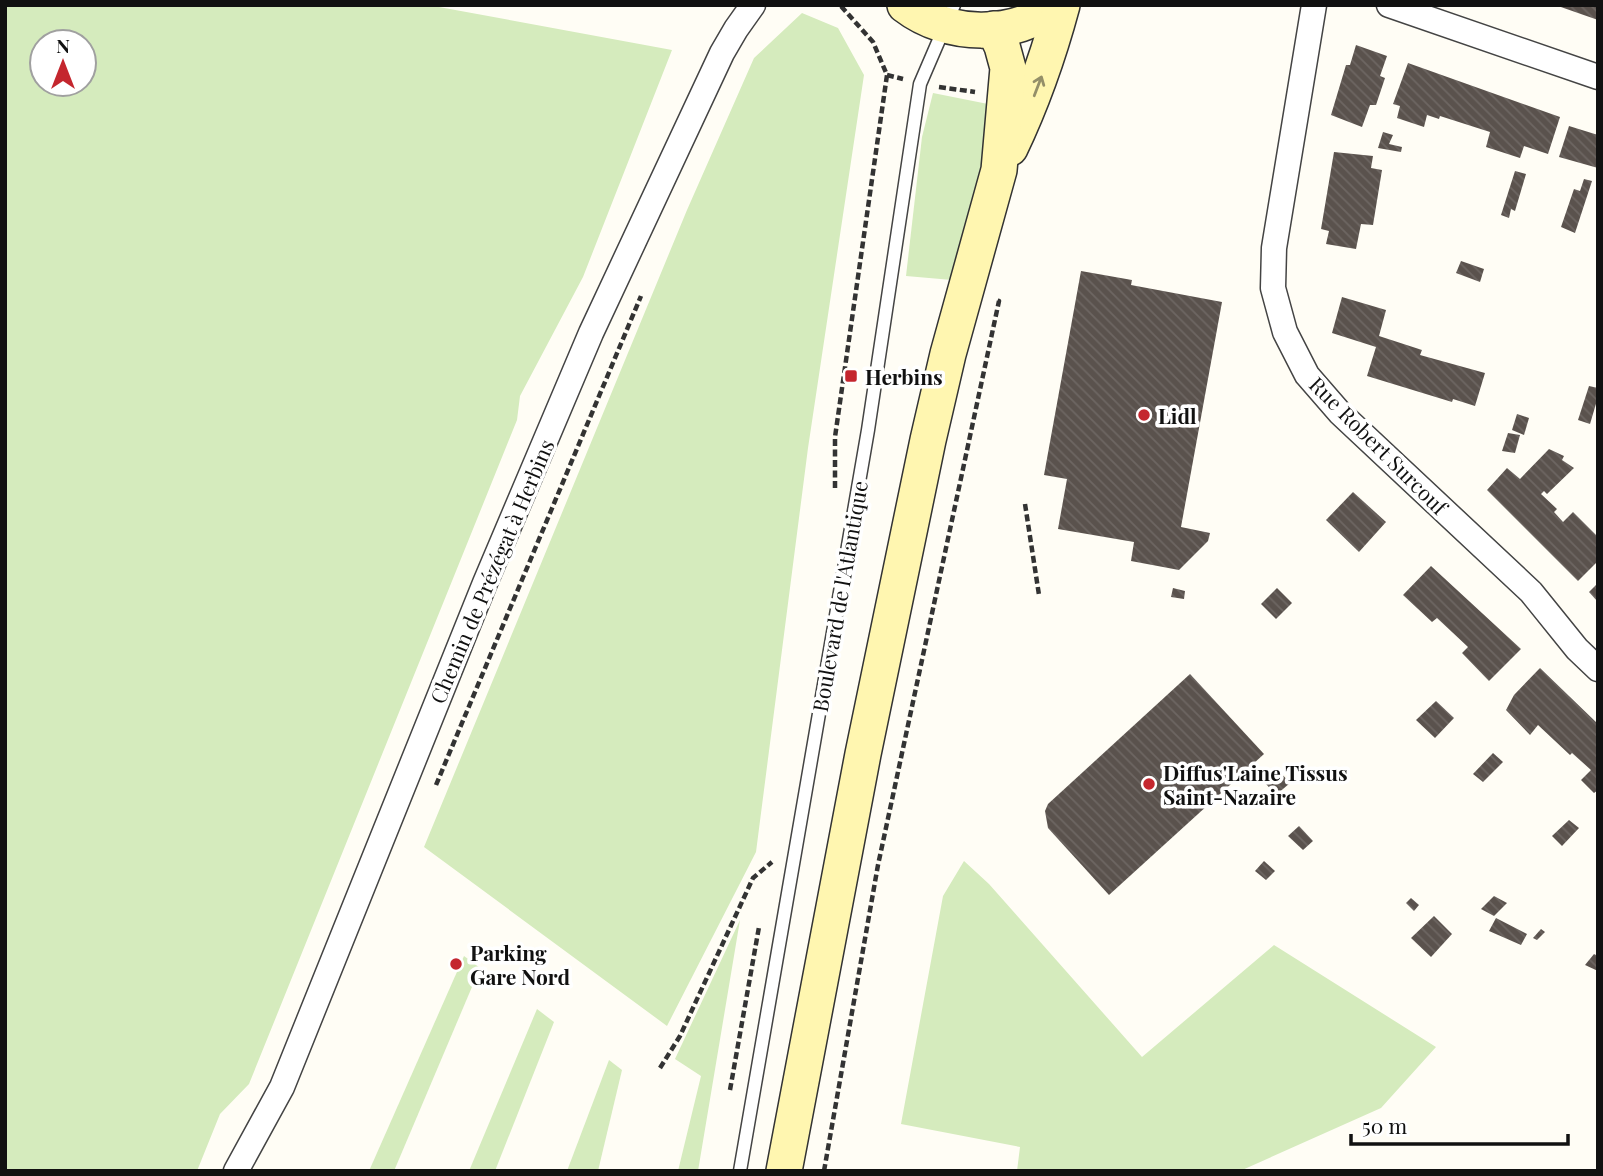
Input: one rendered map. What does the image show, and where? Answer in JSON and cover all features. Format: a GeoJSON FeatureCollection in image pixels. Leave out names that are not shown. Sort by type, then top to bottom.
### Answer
{"type":"FeatureCollection","features":[{"type":"Feature","properties":{"kind":"main road"},"geometry":{"type":"LineString","coordinates":[[905,5],[926,19],[950,15],[978,31],[1032,21],[1059,5]]}},
{"type":"Feature","properties":{"kind":"main road"},"geometry":{"type":"LineString","coordinates":[[784,1171],[863,754],[948,354],[999,170],[1041,77],[1059,5]]}},
{"type":"Feature","properties":{"kind":"main road"},"geometry":{"type":"LineString","coordinates":[[994,29],[1008,68],[999,170]]}},
{"type":"Feature","properties":{"kind":"street","name":"Chemin de Prézégat à Herbins"},"geometry":{"type":"LineString","coordinates":[[236,1171],[282,1087],[485,583],[591,333],[722,53],[753,5]]}},
{"type":"Feature","properties":{"kind":"street","name":"Rue Robert Surcouf"},"geometry":{"type":"LineString","coordinates":[[1314,5],[1274,248],[1273,288],[1285,332],[1307,374],[1340,413],[1531,592],[1577,649],[1598,669]]}},
{"type":"Feature","properties":{"kind":"street"},"geometry":{"type":"LineString","coordinates":[[1389,5],[1598,77]]}},
{"type":"Feature","properties":{"kind":"lane","name":"Boulevard de l'Atlantique"},"geometry":{"type":"LineString","coordinates":[[740,1171],[868,430],[920,84],[950,15]]}},
{"type":"Feature","properties":{"kind":"path"},"geometry":{"type":"LineString","coordinates":[[835,437],[887,75],[873,42],[840,5]]}},
{"type":"Feature","properties":{"kind":"path"},"geometry":{"type":"LineString","coordinates":[[435,785],[645,287]]}},
{"type":"Feature","properties":{"kind":"path"},"geometry":{"type":"LineString","coordinates":[[824,1171],[878,865],[999,301]]}},
{"type":"Feature","properties":{"kind":"path"},"geometry":{"type":"LineString","coordinates":[[1025,504],[1039,595]]}},
{"type":"Feature","properties":{"kind":"path"},"geometry":{"type":"LineString","coordinates":[[660,1068],[680,1036],[753,878],[772,862]]}},
{"type":"Feature","properties":{"kind":"green space"},"geometry":{"type":"Polygon","coordinates":[[[5,5],[428,5],[672,50],[583,277],[520,396],[517,420],[249,1084],[220,1114],[197,1171],[5,1171],[5,5]]]}},
{"type":"Feature","properties":{"kind":"green space"},"geometry":{"type":"Polygon","coordinates":[[[802,13],[838,28],[864,75],[808,448],[756,852],[667,1026],[424,847],[687,210],[754,58],[802,13]]]}},
{"type":"Feature","properties":{"kind":"green space"},"geometry":{"type":"Polygon","coordinates":[[[933,93],[988,104],[981,165],[952,280],[906,276],[922,137],[933,93]]]}},
{"type":"Feature","properties":{"kind":"green space"},"geometry":{"type":"Polygon","coordinates":[[[964,861],[989,884],[1142,1057],[1274,945],[1436,1047],[1381,1108],[1240,1171],[1017,1171],[1020,1147],[901,1124],[943,896],[964,861]]]}},
{"type":"Feature","properties":{"kind":"green space"},"geometry":{"type":"Polygon","coordinates":[[[740,920],[698,1171],[678,1171],[701,1076],[675,1059],[740,920]]]}},
{"type":"Feature","properties":{"kind":"green space"},"geometry":{"type":"Polygon","coordinates":[[[464,956],[480,968],[394,1171],[369,1171],[464,956]]]}},
{"type":"Feature","properties":{"kind":"green space"},"geometry":{"type":"Polygon","coordinates":[[[537,1009],[554,1022],[495,1171],[469,1171],[537,1009]]]}},
{"type":"Feature","properties":{"kind":"green space"},"geometry":{"type":"Polygon","coordinates":[[[609,1060],[622,1070],[598,1171],[567,1171],[609,1060]]]}},
{"type":"Feature","properties":{"kind":"building"},"geometry":{"type":"Polygon","coordinates":[[[1598,5],[1598,20],[1558,6],[1598,5]]]}},
{"type":"Feature","properties":{"kind":"building"},"geometry":{"type":"Polygon","coordinates":[[[1356,45],[1387,56],[1380,76],[1385,78],[1376,105],[1370,105],[1362,127],[1331,115],[1346,65],[1350,65],[1356,45]]]}},
{"type":"Feature","properties":{"kind":"building"},"geometry":{"type":"Polygon","coordinates":[[[1408,63],[1560,117],[1548,154],[1524,146],[1520,158],[1486,147],[1490,132],[1440,116],[1439,119],[1427,115],[1424,127],[1397,118],[1400,106],[1393,104],[1408,63]]]}},
{"type":"Feature","properties":{"kind":"building"},"geometry":{"type":"Polygon","coordinates":[[[1569,126],[1598,135],[1598,168],[1559,157],[1569,126]]]}},
{"type":"Feature","properties":{"kind":"building"},"geometry":{"type":"Polygon","coordinates":[[[1383,132],[1393,135],[1389,144],[1402,147],[1401,152],[1378,148],[1383,132]]]}},
{"type":"Feature","properties":{"kind":"building"},"geometry":{"type":"Polygon","coordinates":[[[1334,152],[1373,156],[1371,168],[1382,170],[1373,225],[1361,224],[1356,249],[1326,244],[1329,231],[1321,229],[1334,152]]]}},
{"type":"Feature","properties":{"kind":"building"},"geometry":{"type":"Polygon","coordinates":[[[1515,171],[1526,174],[1515,211],[1511,209],[1509,218],[1501,215],[1515,171]]]}},
{"type":"Feature","properties":{"kind":"building"},"geometry":{"type":"Polygon","coordinates":[[[1584,179],[1592,181],[1575,233],[1561,227],[1574,189],[1580,191],[1584,179]]]}},
{"type":"Feature","properties":{"kind":"building"},"geometry":{"type":"Polygon","coordinates":[[[1461,261],[1484,269],[1480,282],[1456,273],[1461,261]]]}},
{"type":"Feature","properties":{"kind":"building"},"geometry":{"type":"Polygon","coordinates":[[[1081,271],[1132,280],[1131,285],[1222,302],[1181,527],[1210,533],[1208,541],[1179,570],[1131,561],[1134,542],[1058,529],[1067,479],[1044,475],[1081,271]]]}},
{"type":"Feature","properties":{"kind":"building"},"geometry":{"type":"Polygon","coordinates":[[[1342,297],[1386,310],[1379,336],[1422,350],[1420,355],[1485,373],[1475,406],[1453,399],[1452,402],[1367,376],[1376,347],[1332,333],[1342,297]]]}},
{"type":"Feature","properties":{"kind":"building"},"geometry":{"type":"Polygon","coordinates":[[[1589,386],[1598,388],[1590,424],[1578,420],[1589,386]]]}},
{"type":"Feature","properties":{"kind":"building"},"geometry":{"type":"Polygon","coordinates":[[[1517,414],[1529,418],[1524,435],[1512,430],[1517,414]]]}},
{"type":"Feature","properties":{"kind":"building"},"geometry":{"type":"Polygon","coordinates":[[[1508,433],[1520,435],[1515,453],[1502,451],[1508,433]]]}},
{"type":"Feature","properties":{"kind":"building"},"geometry":{"type":"Polygon","coordinates":[[[1549,449],[1564,456],[1562,460],[1574,468],[1547,494],[1544,491],[1541,494],[1557,509],[1554,512],[1563,522],[1573,512],[1598,537],[1598,561],[1578,581],[1487,490],[1507,468],[1520,479],[1549,449]]]}},
{"type":"Feature","properties":{"kind":"building"},"geometry":{"type":"Polygon","coordinates":[[[1353,492],[1386,522],[1359,552],[1326,520],[1353,492]]]}},
{"type":"Feature","properties":{"kind":"building"},"geometry":{"type":"Polygon","coordinates":[[[1431,566],[1521,649],[1489,681],[1462,653],[1468,647],[1437,618],[1432,622],[1403,595],[1431,566]]]}},
{"type":"Feature","properties":{"kind":"building"},"geometry":{"type":"Polygon","coordinates":[[[1598,583],[1598,602],[1589,592],[1598,583]]]}},
{"type":"Feature","properties":{"kind":"building"},"geometry":{"type":"Polygon","coordinates":[[[1173,588],[1185,591],[1184,599],[1171,597],[1173,588]]]}},
{"type":"Feature","properties":{"kind":"building"},"geometry":{"type":"Polygon","coordinates":[[[1277,588],[1292,603],[1276,619],[1261,604],[1277,588]]]}},
{"type":"Feature","properties":{"kind":"building"},"geometry":{"type":"Polygon","coordinates":[[[1540,668],[1598,724],[1598,790],[1594,793],[1581,780],[1591,770],[1572,753],[1570,755],[1538,725],[1530,735],[1506,710],[1514,695],[1540,668]]]}},
{"type":"Feature","properties":{"kind":"building"},"geometry":{"type":"Polygon","coordinates":[[[1190,674],[1264,754],[1109,895],[1048,828],[1045,811],[1048,804],[1190,674]]]}},
{"type":"Feature","properties":{"kind":"building"},"geometry":{"type":"Polygon","coordinates":[[[1436,701],[1454,718],[1435,738],[1416,720],[1436,701]]]}},
{"type":"Feature","properties":{"kind":"building"},"geometry":{"type":"Polygon","coordinates":[[[1493,753],[1503,762],[1483,782],[1473,774],[1493,753]]]}},
{"type":"Feature","properties":{"kind":"building"},"geometry":{"type":"Polygon","coordinates":[[[1280,772],[1290,783],[1276,795],[1266,784],[1280,772]]]}},
{"type":"Feature","properties":{"kind":"building"},"geometry":{"type":"Polygon","coordinates":[[[1569,820],[1579,828],[1562,846],[1552,836],[1569,820]]]}},
{"type":"Feature","properties":{"kind":"building"},"geometry":{"type":"Polygon","coordinates":[[[1299,826],[1313,841],[1303,850],[1288,836],[1299,826]]]}},
{"type":"Feature","properties":{"kind":"building"},"geometry":{"type":"Polygon","coordinates":[[[1264,861],[1275,871],[1266,880],[1255,871],[1264,861]]]}},
{"type":"Feature","properties":{"kind":"building"},"geometry":{"type":"Polygon","coordinates":[[[1494,896],[1507,903],[1494,916],[1481,909],[1494,896]]]}},
{"type":"Feature","properties":{"kind":"building"},"geometry":{"type":"Polygon","coordinates":[[[1411,898],[1419,905],[1414,911],[1406,903],[1411,898]]]}},
{"type":"Feature","properties":{"kind":"building"},"geometry":{"type":"Polygon","coordinates":[[[1434,916],[1452,934],[1431,957],[1411,938],[1434,916]]]}},
{"type":"Feature","properties":{"kind":"building"},"geometry":{"type":"Polygon","coordinates":[[[1496,918],[1527,934],[1521,945],[1489,931],[1496,918]]]}},
{"type":"Feature","properties":{"kind":"building"},"geometry":{"type":"Polygon","coordinates":[[[1541,929],[1545,932],[1537,940],[1533,938],[1541,929]]]}},
{"type":"Feature","properties":{"kind":"building"},"geometry":{"type":"Polygon","coordinates":[[[1594,954],[1598,956],[1598,971],[1585,965],[1594,954]]]}},
{"type":"Feature","properties":{"kind":"place","name":"Herbins"},"geometry":{"type":"Point","coordinates":[851,376]}},
{"type":"Feature","properties":{"kind":"place","name":"Lidl"},"geometry":{"type":"Point","coordinates":[1144,415]}},
{"type":"Feature","properties":{"kind":"place","name":"Diffus'Laine Tissus Saint-Nazaire"},"geometry":{"type":"Point","coordinates":[1149,784]}},
{"type":"Feature","properties":{"kind":"place","name":"Parking Gare Nord"},"geometry":{"type":"Point","coordinates":[456,964]}}]}
